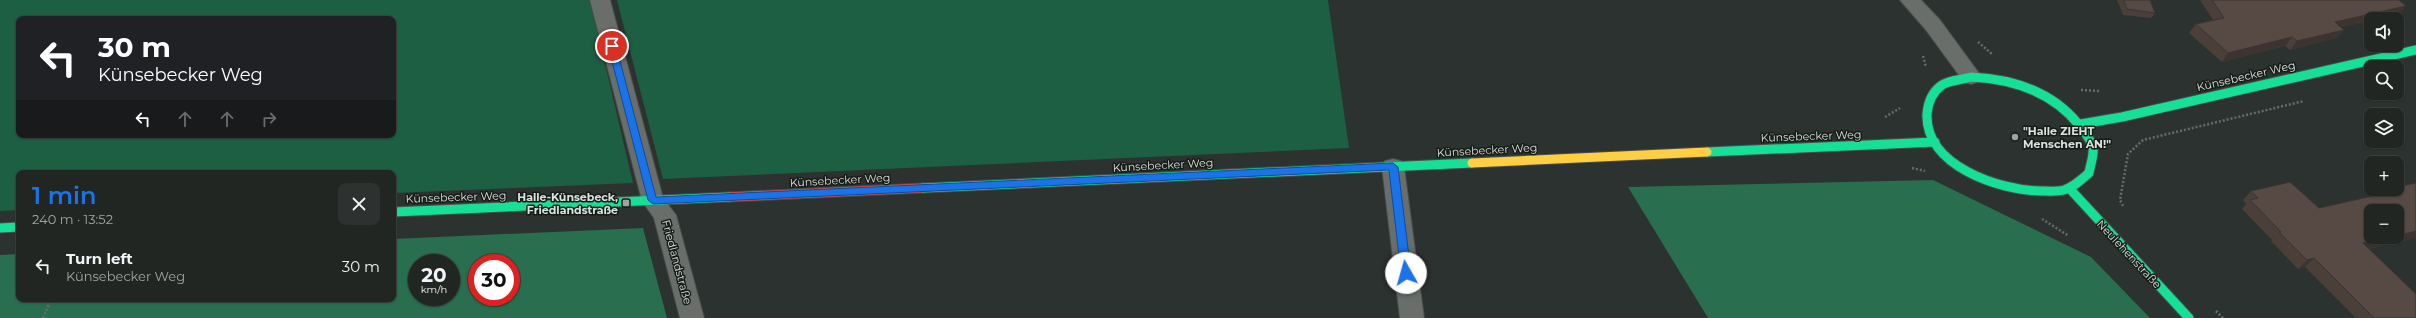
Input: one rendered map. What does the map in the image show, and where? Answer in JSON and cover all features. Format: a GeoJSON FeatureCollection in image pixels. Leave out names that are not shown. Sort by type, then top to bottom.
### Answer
{"type":"FeatureCollection","features":[{"type":"Feature","properties":{"kind":"street","name":"Friedlandstraße"},"geometry":{"type":"LineString","coordinates":[[600,0],[653,200],[665,215],[692,318]]}},
{"type":"Feature","properties":{"kind":"street"},"geometry":{"type":"LineString","coordinates":[[1910,0],[1933,25],[1971,77]]}},
{"type":"Feature","properties":{"kind":"street","name":"Künsebecker Weg"},"geometry":{"type":"LineString","coordinates":[[2081,124],[2130,116],[2416,50]]}},
{"type":"Feature","properties":{"kind":"street"},"geometry":{"type":"LineString","coordinates":[[1971,77],[1998,78],[2030,87],[2059,104],[2081,124],[2093,150],[2089,173],[2070,189],[2036,194],[1997,186],[1960,168],[1946,156],[1935,142],[1925,119],[1928,99],[1944,84],[1971,77]]}},
{"type":"Feature","properties":{"kind":"street","name":"Künsebecker Weg"},"geometry":{"type":"LineString","coordinates":[[396,212],[1935,142]]}},
{"type":"Feature","properties":{"kind":"street"},"geometry":{"type":"LineString","coordinates":[[1393,167],[1412,318]]}},
{"type":"Feature","properties":{"kind":"street","name":"Neulehenstraße"},"geometry":{"type":"LineString","coordinates":[[2070,189],[2190,318]]}},
{"type":"Feature","properties":{"kind":"street"},"geometry":{"type":"LineString","coordinates":[[0,228],[16,227]]}},
{"type":"Feature","properties":{"kind":"path"},"geometry":{"type":"LineString","coordinates":[[2127,213],[2120,200],[2128,154],[2143,140],[2310,100]]}},
{"type":"Feature","properties":{"kind":"path"},"geometry":{"type":"LineString","coordinates":[[43,318],[50,302]]}},
{"type":"Feature","properties":{"kind":"green space"},"geometry":{"type":"Polygon","coordinates":[[[0,0],[590,0],[633,183],[396,193],[396,170],[16,170],[16,210],[0,211],[0,0]]]}},
{"type":"Feature","properties":{"kind":"green space"},"geometry":{"type":"Polygon","coordinates":[[[617,0],[1328,0],[1349,148],[663,179],[617,0]]]}},
{"type":"Feature","properties":{"kind":"green space"},"geometry":{"type":"Polygon","coordinates":[[[1933,180],[2091,257],[2150,318],[1708,318],[1628,187],[1933,180]]]}},
{"type":"Feature","properties":{"kind":"green space"},"geometry":{"type":"Polygon","coordinates":[[[643,228],[667,318],[0,318],[0,255],[16,254],[16,302],[396,302],[396,239],[643,228]]]}},
{"type":"Feature","properties":{"kind":"building"},"geometry":{"type":"Polygon","coordinates":[[[2124,0],[2150,0],[2155,13],[2127,9],[2124,0]]]}},
{"type":"Feature","properties":{"kind":"building"},"geometry":{"type":"Polygon","coordinates":[[[2212,0],[2399,0],[2406,6],[2379,12],[2364,12],[2364,15],[2335,22],[2344,30],[2297,41],[2292,37],[2228,53],[2196,24],[2224,18],[2212,0]]]}},
{"type":"Feature","properties":{"kind":"building"},"geometry":{"type":"Polygon","coordinates":[[[2290,182],[2319,208],[2372,196],[2404,196],[2404,186],[2416,183],[2416,231],[2404,234],[2404,204],[2364,204],[2363,243],[2416,294],[2416,318],[2374,318],[2314,258],[2307,260],[2279,232],[2281,232],[2250,200],[2258,198],[2251,191],[2290,182]]]}},
{"type":"Feature","properties":{"kind":"traffic: fast"},"geometry":{"type":"LineString","coordinates":[[2081,124],[2122,117],[2416,50]]}},
{"type":"Feature","properties":{"kind":"traffic: fast"},"geometry":{"type":"LineString","coordinates":[[1971,77],[1998,78],[2027,87],[2068,111],[2087,135],[2093,149],[2089,173],[2076,184],[2065,190],[2029,190],[1990,182],[1971,174],[1954,163],[1940,150],[1931,135],[1927,117],[1928,108],[1932,95],[1942,85],[1971,77]]}},
{"type":"Feature","properties":{"kind":"traffic: fast"},"geometry":{"type":"LineString","coordinates":[[1707,152],[1935,142]]}},
{"type":"Feature","properties":{"kind":"traffic: fast"},"geometry":{"type":"LineString","coordinates":[[923,188],[1472,163]]}},
{"type":"Feature","properties":{"kind":"traffic: fast"},"geometry":{"type":"LineString","coordinates":[[2070,189],[2189,318]]}},
{"type":"Feature","properties":{"kind":"traffic: fast"},"geometry":{"type":"LineString","coordinates":[[396,212],[729,197]]}},
{"type":"Feature","properties":{"kind":"traffic: fast"},"geometry":{"type":"LineString","coordinates":[[0,228],[16,227]]}},
{"type":"Feature","properties":{"kind":"traffic: slow"},"geometry":{"type":"LineString","coordinates":[[1472,163],[1707,152]]}},
{"type":"Feature","properties":{"kind":"traffic: jam"},"geometry":{"type":"LineString","coordinates":[[729,197],[923,188]]}},
{"type":"Feature","properties":{"kind":"place","name":"\"Halle ZIEHT Menschen AN!\""},"geometry":{"type":"Point","coordinates":[2015,137]}},
{"type":"Feature","properties":{"kind":"place","name":"Halle-Künsebeck, Friedlandstraße"},"geometry":{"type":"Point","coordinates":[626,203]}},
{"type":"Feature","properties":{"kind":"route"},"geometry":{"type":"LineString","coordinates":[[612,46],[653,200],[1393,167],[1406,273]]}}]}
